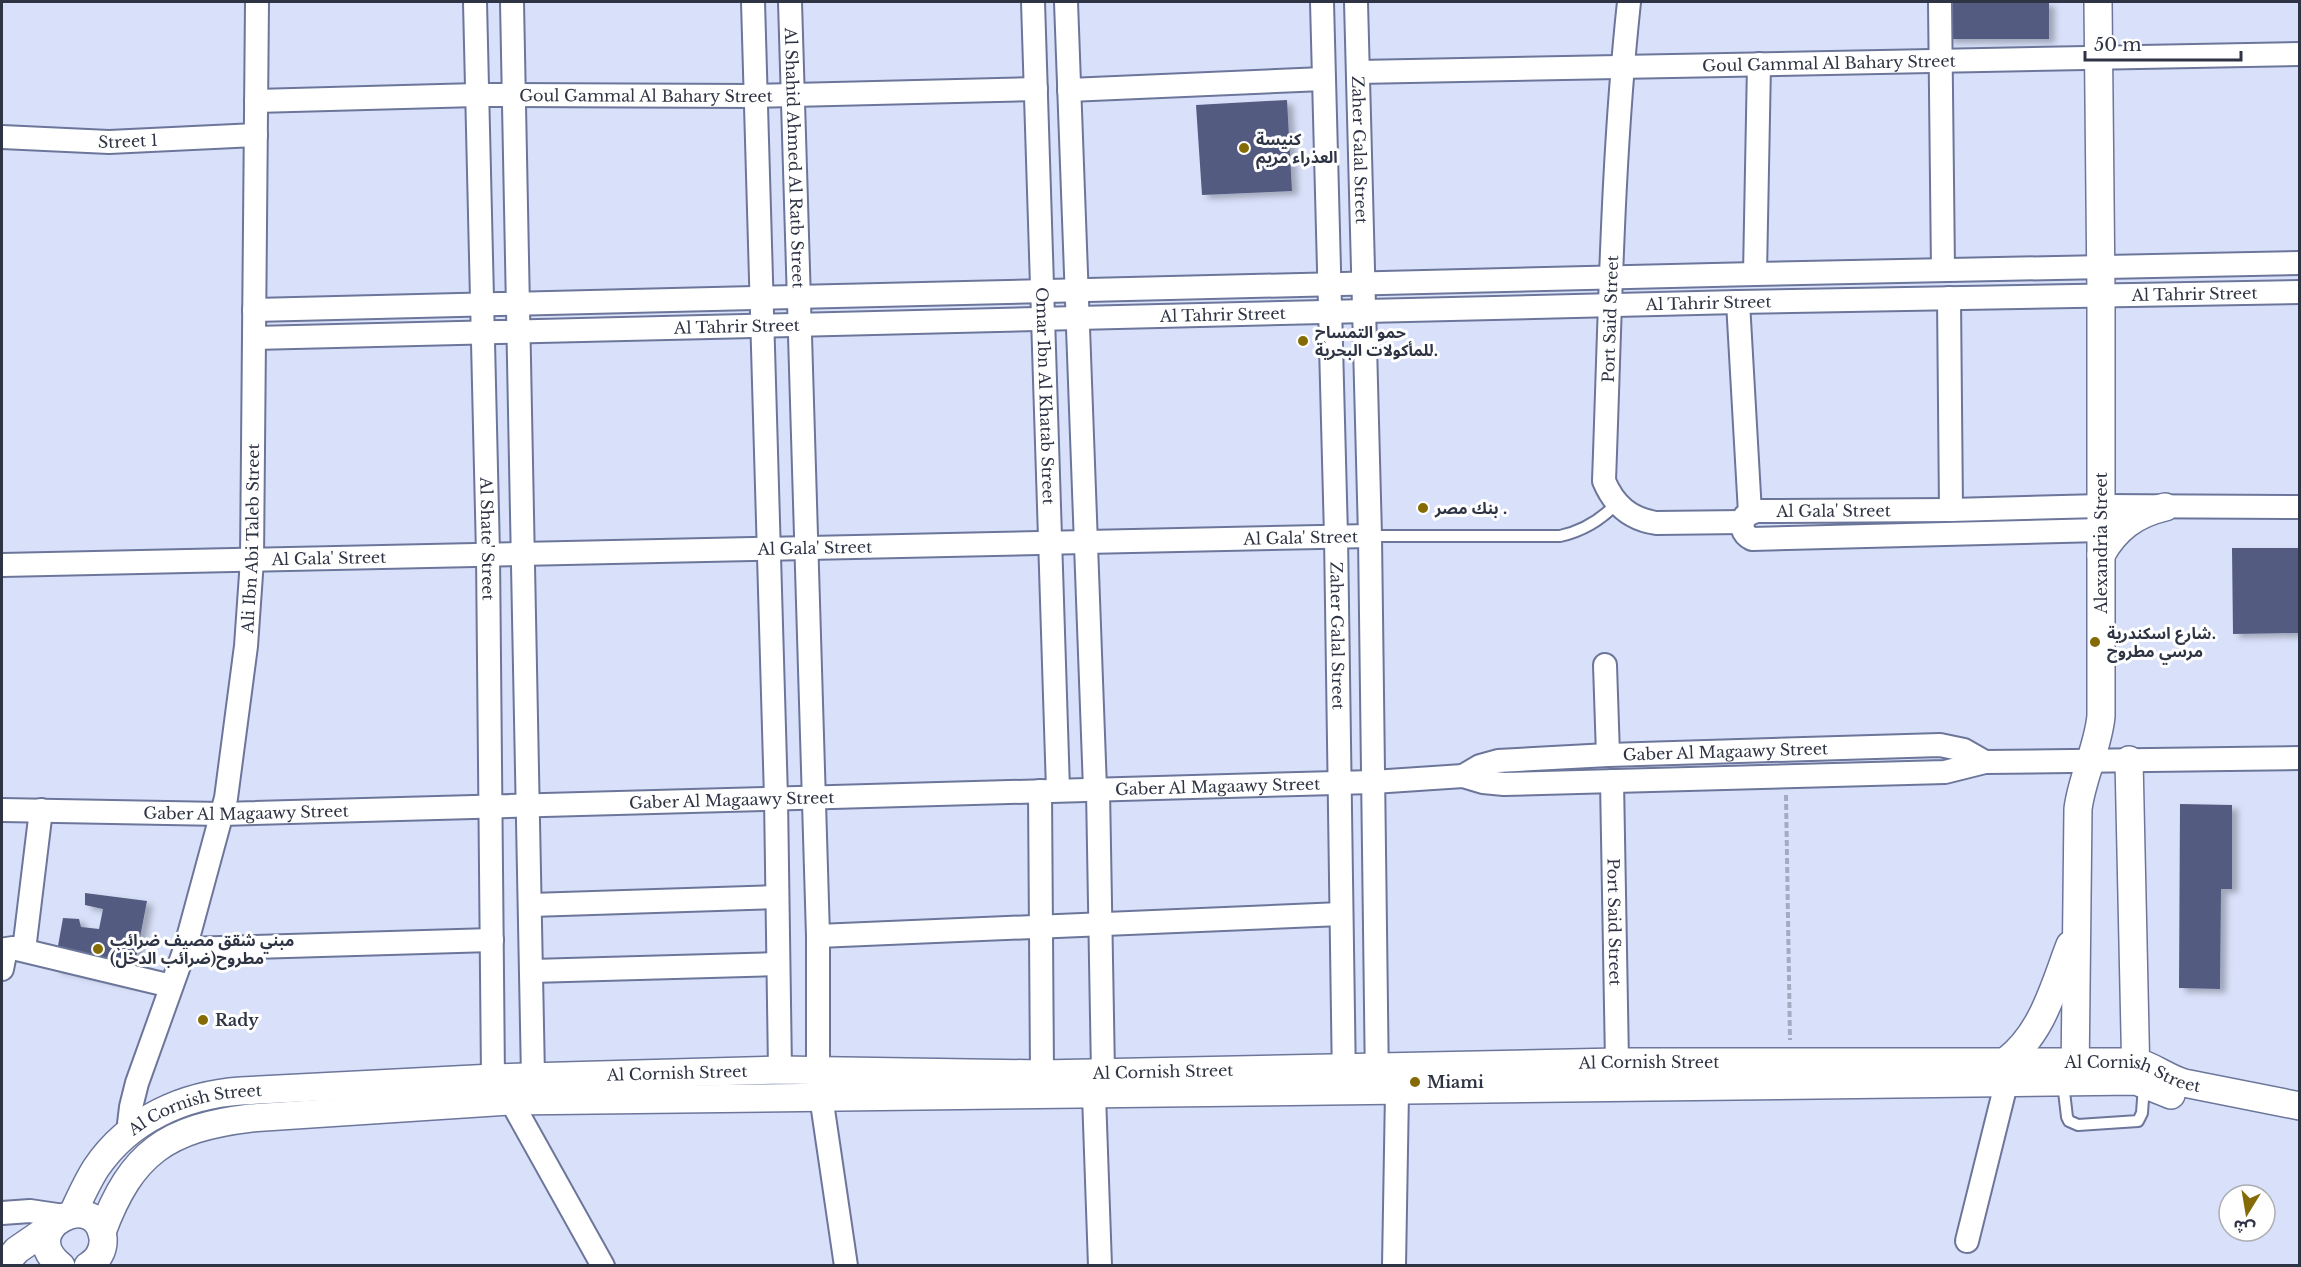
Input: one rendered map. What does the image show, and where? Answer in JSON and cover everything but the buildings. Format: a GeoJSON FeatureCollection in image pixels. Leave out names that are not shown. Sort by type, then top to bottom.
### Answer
{"type":"FeatureCollection","features":[{"type":"Feature","properties":{"kind":"street","name":"Ali Ibn Abi Taleb Street"},"geometry":{"type":"LineString","coordinates":[[136,1166],[137,1125],[146,1060],[185,949],[222,814],[230,777],[246,646],[252,560],[257,2]]}},
{"type":"Feature","properties":{"kind":"street","name":"Al Shate' Street"},"geometry":{"type":"LineString","coordinates":[[475,2],[488,554],[493,1078]]}},
{"type":"Feature","properties":{"kind":"street"},"geometry":{"type":"LineString","coordinates":[[512,2],[533,1077]]}},
{"type":"Feature","properties":{"kind":"street"},"geometry":{"type":"LineString","coordinates":[[753,2],[776,798],[780,1070]]}},
{"type":"Feature","properties":{"kind":"street","name":"Al Shahid Ahmed Al Ratb Street"},"geometry":{"type":"LineString","coordinates":[[790,2],[818,936],[820,1083],[846,1266]]}},
{"type":"Feature","properties":{"kind":"street","name":"Omar Ibn Al Khatab Street"},"geometry":{"type":"LineString","coordinates":[[1033,2],[1050,541],[1049,791],[1041,927],[1042,1074]]}},
{"type":"Feature","properties":{"kind":"street","name":"Omar Ibn Al Khatab Street"},"geometry":{"type":"LineString","coordinates":[[1066,2],[1097,790],[1100,925],[1100,1266]]}},
{"type":"Feature","properties":{"kind":"street","name":"Zaher Galal Street"},"geometry":{"type":"LineString","coordinates":[[1322,2],[1336,536],[1344,1080]]}},
{"type":"Feature","properties":{"kind":"street","name":"Zaher Galal Street"},"geometry":{"type":"LineString","coordinates":[[1356,2],[1370,536],[1373,782],[1384,1084],[1394,1266]]}},
{"type":"Feature","properties":{"kind":"street","name":"Port Said Street"},"geometry":{"type":"LineString","coordinates":[[1617,503],[1604,481],[1622,66],[1629,2]]}},
{"type":"Feature","properties":{"kind":"street"},"geometry":{"type":"LineString","coordinates":[[1940,2],[1943,270]]}},
{"type":"Feature","properties":{"kind":"street","name":"Alexandria Street"},"geometry":{"type":"LineString","coordinates":[[2071,1075],[2078,809],[2101,716],[2101,267],[2098,2]]}},
{"type":"Feature","properties":{"kind":"street","name":"Goul Gammal Al Bahary Street"},"geometry":{"type":"LineString","coordinates":[[1358,72],[2300,54]]}},
{"type":"Feature","properties":{"kind":"street"},"geometry":{"type":"LineString","coordinates":[[1755,274],[1759,64]]}},
{"type":"Feature","properties":{"kind":"street"},"geometry":{"type":"LineString","coordinates":[[1069,90],[1323,79]]}},
{"type":"Feature","properties":{"kind":"street","name":"Goul Gammal Al Bahary Street"},"geometry":{"type":"LineString","coordinates":[[256,101],[477,95],[756,96],[1036,89]]}},
{"type":"Feature","properties":{"kind":"street","name":"Street 1"},"geometry":{"type":"LineString","coordinates":[[2,136],[118,142],[256,135]]}},
{"type":"Feature","properties":{"kind":"street","name":"Al Tahrir Street"},"geometry":{"type":"LineString","coordinates":[[254,309],[2300,263]]}},
{"type":"Feature","properties":{"kind":"street","name":"Al Tahrir Street"},"geometry":{"type":"LineString","coordinates":[[254,338],[1364,311],[2300,292]]}},
{"type":"Feature","properties":{"kind":"street"},"geometry":{"type":"LineString","coordinates":[[1949,298],[1951,510]]}},
{"type":"Feature","properties":{"kind":"street"},"geometry":{"type":"LineString","coordinates":[[1617,503],[1635,517],[1656,523],[1746,517],[1738,303]]}},
{"type":"Feature","properties":{"kind":"street"},"geometry":{"type":"LineString","coordinates":[[2101,530],[2112,538],[2126,523],[2138,515],[2164,507]]}},
{"type":"Feature","properties":{"kind":"street","name":"Al Gala' Street"},"geometry":{"type":"LineString","coordinates":[[2101,530],[1951,510],[1746,517],[1744,532],[1752,539],[2101,530],[2164,507],[2300,507]]}},
{"type":"Feature","properties":{"kind":"street"},"geometry":{"type":"LineString","coordinates":[[1869,511],[1870,536]]}},
{"type":"Feature","properties":{"kind":"street","name":"Al Gala' Street"},"geometry":{"type":"LineString","coordinates":[[2,565],[806,546],[1370,536]]}},
{"type":"Feature","properties":{"kind":"street"},"geometry":{"type":"LineString","coordinates":[[1605,665],[1608,755]]}},
{"type":"Feature","properties":{"kind":"street","name":"Gaber Al Magaawy Street"},"geometry":{"type":"LineString","coordinates":[[1463,776],[1480,766],[1498,761],[1608,755],[1940,745],[1964,750],[1985,762]]}},
{"type":"Feature","properties":{"kind":"street","name":"Gaber Al Magaawy Street"},"geometry":{"type":"LineString","coordinates":[[2,810],[222,814],[1373,782],[1463,776],[1494,783],[1612,781],[1945,772],[1985,762],[2300,758]]}},
{"type":"Feature","properties":{"kind":"street"},"geometry":{"type":"LineString","coordinates":[[2129,760],[2139,1076]]}},
{"type":"Feature","properties":{"kind":"street","name":"Port Said Street"},"geometry":{"type":"LineString","coordinates":[[1612,781],[1617,1062]]}},
{"type":"Feature","properties":{"kind":"street"},"geometry":{"type":"LineString","coordinates":[[24,950],[41,810]]}},
{"type":"Feature","properties":{"kind":"street"},"geometry":{"type":"LineString","coordinates":[[531,905],[777,897]]}},
{"type":"Feature","properties":{"kind":"street"},"geometry":{"type":"LineString","coordinates":[[818,936],[1341,914]]}},
{"type":"Feature","properties":{"kind":"street"},"geometry":{"type":"LineString","coordinates":[[1967,1241],[2008,1068],[2043,1015],[2076,930]]}},
{"type":"Feature","properties":{"kind":"street"},"geometry":{"type":"LineString","coordinates":[[185,949],[492,940]]}},
{"type":"Feature","properties":{"kind":"street"},"geometry":{"type":"LineString","coordinates":[[2,969],[6,949],[13,948],[171,986]]}},
{"type":"Feature","properties":{"kind":"street"},"geometry":{"type":"LineString","coordinates":[[532,970],[778,964]]}},
{"type":"Feature","properties":{"kind":"street","name":"Al Cornish Street"},"geometry":{"type":"LineString","coordinates":[[1384,1084],[1617,1062],[1791,1062],[2008,1068],[2071,1075],[2139,1076],[2182,1099],[2300,1124]]}},
{"type":"Feature","properties":{"kind":"street","name":"Al Cornish Street"},"geometry":{"type":"LineString","coordinates":[[2139,1076],[2151,1067],[2175,1080],[2300,1106]]}},
{"type":"Feature","properties":{"kind":"street","name":"Al Cornish Street"},"geometry":{"type":"LineString","coordinates":[[3,1266],[17,1250],[63,1219],[112,1147],[137,1125],[192,1098],[216,1092],[493,1078],[780,1070],[820,1083],[1099,1084],[1344,1080],[1384,1084],[2008,1068]]}},
{"type":"Feature","properties":{"kind":"street","name":"Al Cornish Street"},"geometry":{"type":"LineString","coordinates":[[98,1254],[120,1188],[136,1166],[154,1150],[186,1133],[224,1121],[820,1083],[1042,1074],[1099,1084]]}},
{"type":"Feature","properties":{"kind":"street"},"geometry":{"type":"LineString","coordinates":[[137,1125],[151,1134],[186,1133],[192,1098]]}},
{"type":"Feature","properties":{"kind":"street"},"geometry":{"type":"LineString","coordinates":[[511,1101],[603,1266]]}},
{"type":"Feature","properties":{"kind":"street"},"geometry":{"type":"LineString","coordinates":[[2,1213],[30,1211],[63,1219],[90,1218],[98,1254]]}},
{"type":"Feature","properties":{"kind":"street"},"geometry":{"type":"LineString","coordinates":[[59,1265],[49,1251],[48,1234],[63,1219]]}},
{"type":"Feature","properties":{"kind":"lane","name":"Al Gala' Street"},"geometry":{"type":"LineString","coordinates":[[1370,536],[1560,536],[1585,528],[1608,513],[1617,503]]}},
{"type":"Feature","properties":{"kind":"lane"},"geometry":{"type":"LineString","coordinates":[[2071,1075],[2067,1117],[2069,1121],[2078,1125],[2138,1121],[2142,1113],[2139,1076]]}},
{"type":"Feature","properties":{"kind":"path"},"geometry":{"type":"LineString","coordinates":[[1786,776],[1791,1062]]}},
{"type":"Feature","properties":{"kind":"place","name":"كنيسة العذراء مريم"},"geometry":{"type":"Point","coordinates":[1244,148]}},
{"type":"Feature","properties":{"kind":"place","name":"حمو التمساح للمأكولات البحرية."},"geometry":{"type":"Point","coordinates":[1303,341]}},
{"type":"Feature","properties":{"kind":"place","name":"بنك مصر ."},"geometry":{"type":"Point","coordinates":[1423,508]}},
{"type":"Feature","properties":{"kind":"place","name":"شارع اسكندرية. مرسي مطروح"},"geometry":{"type":"Point","coordinates":[2095,642]}},
{"type":"Feature","properties":{"kind":"place","name":"مبني شقق مصيف ضرائب مطروح(ضرائب الدخل)"},"geometry":{"type":"Point","coordinates":[98,949]}},
{"type":"Feature","properties":{"kind":"place","name":"Rady"},"geometry":{"type":"Point","coordinates":[203,1020]}},
{"type":"Feature","properties":{"kind":"place","name":"Miami"},"geometry":{"type":"Point","coordinates":[1415,1082]}}]}
